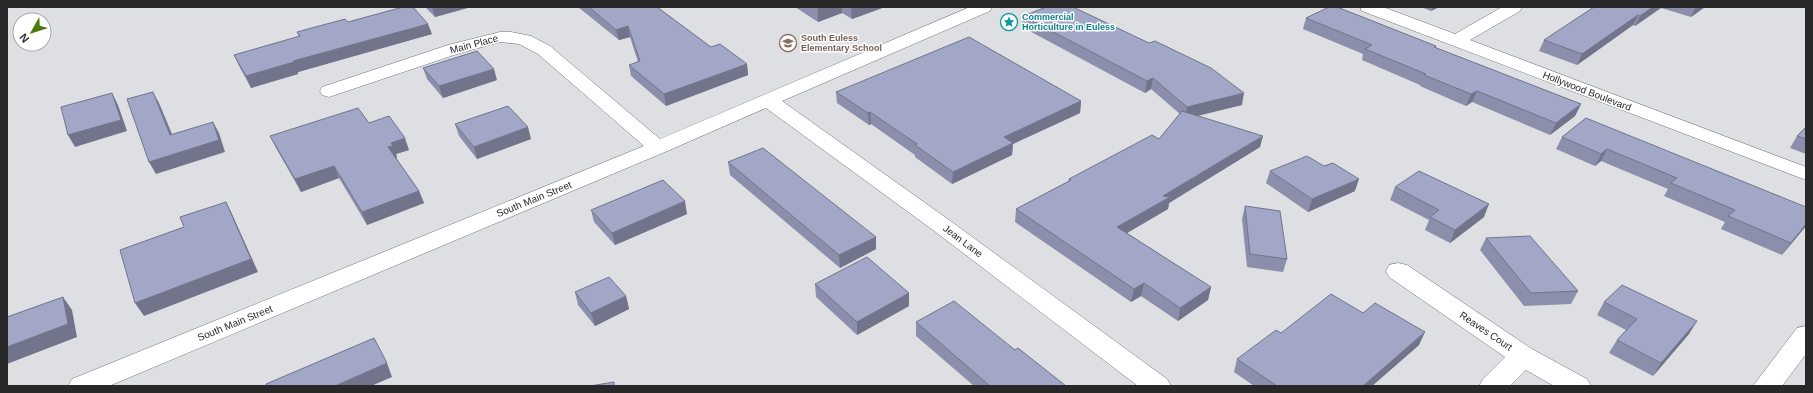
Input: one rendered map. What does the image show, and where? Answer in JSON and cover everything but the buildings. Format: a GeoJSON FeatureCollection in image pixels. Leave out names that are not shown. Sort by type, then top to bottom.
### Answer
{"type":"FeatureCollection","features":[{"type":"Feature","properties":{"kind":"street","name":"South Main Street"},"geometry":{"type":"LineString","coordinates":[[82,386],[658,148],[984,7]]}},
{"type":"Feature","properties":{"kind":"street","name":"Hollywood Boulevard"},"geometry":{"type":"LineString","coordinates":[[1368,7],[1806,174]]}},
{"type":"Feature","properties":{"kind":"street"},"geometry":{"type":"LineString","coordinates":[[1456,41],[1514,7]]}},
{"type":"Feature","properties":{"kind":"street","name":"Main Place"},"geometry":{"type":"LineString","coordinates":[[329,91],[454,49],[500,37],[511,37],[525,40],[544,50],[658,148]]}},
{"type":"Feature","properties":{"kind":"street","name":"Jean Lane"},"geometry":{"type":"LineString","coordinates":[[767,100],[941,225],[1157,386]]}},
{"type":"Feature","properties":{"kind":"street","name":"Reaves Court"},"geometry":{"type":"LineString","coordinates":[[1398,271],[1523,356],[1577,386]]}},
{"type":"Feature","properties":{"kind":"street"},"geometry":{"type":"LineString","coordinates":[[1767,386],[1806,335]]}},
{"type":"Feature","properties":{"kind":"street"},"geometry":{"type":"LineString","coordinates":[[1492,386],[1523,356]]}},
{"type":"Feature","properties":{"kind":"place","name":"Commercial Horticulture in Euless"},"geometry":{"type":"Point","coordinates":[1009,22]}},
{"type":"Feature","properties":{"kind":"place","name":"South Euless Elementary School"},"geometry":{"type":"Point","coordinates":[788,43]}}]}
